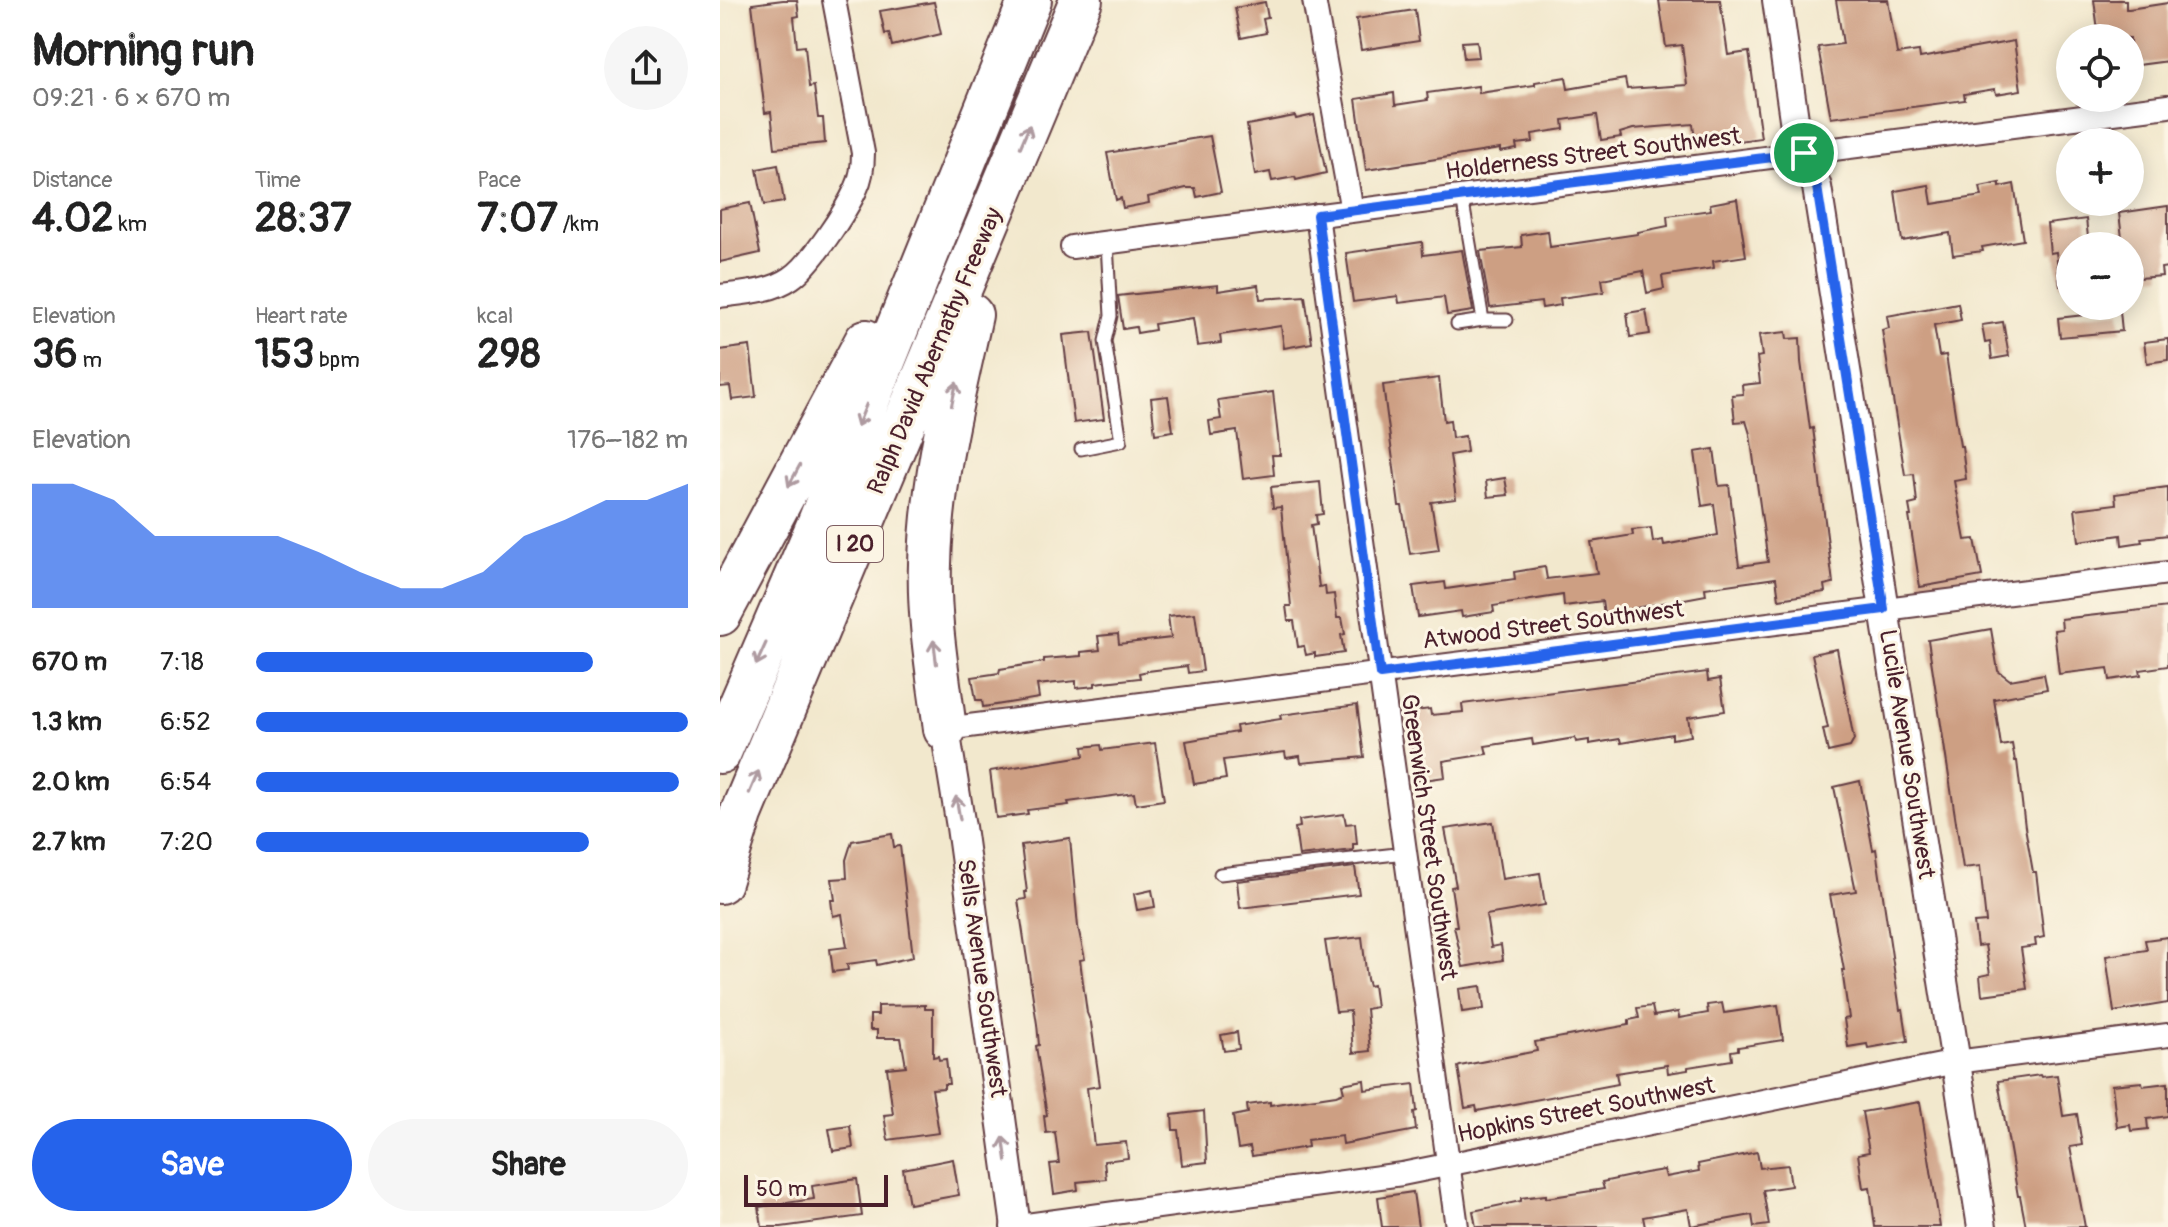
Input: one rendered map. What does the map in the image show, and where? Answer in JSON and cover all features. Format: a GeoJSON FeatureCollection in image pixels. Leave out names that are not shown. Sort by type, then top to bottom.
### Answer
{"type":"FeatureCollection","features":[{"type":"Feature","properties":{"kind":"highway","name":"Ralph David Abernathy Freeway"},"geometry":{"type":"LineString","coordinates":[[720,752],[817,527],[1030,0]]}},
{"type":"Feature","properties":{"kind":"highway","name":"Ralph David Abernathy Freeway"},"geometry":{"type":"LineString","coordinates":[[720,882],[741,814],[1081,0]]}},
{"type":"Feature","properties":{"kind":"highway"},"geometry":{"type":"LineString","coordinates":[[720,614],[963,160]]}},
{"type":"Feature","properties":{"kind":"highway"},"geometry":{"type":"LineString","coordinates":[[945,729],[930,618],[934,510],[945,438],[994,208]]}},
{"type":"Feature","properties":{"kind":"street"},"geometry":{"type":"LineString","coordinates":[[720,296],[763,290],[791,279],[812,258],[856,189],[862,171],[863,153],[834,0]]}},
{"type":"Feature","properties":{"kind":"street"},"geometry":{"type":"LineString","coordinates":[[1314,0],[1352,211]]}},
{"type":"Feature","properties":{"kind":"street","name":"Lucile Avenue Southwest"},"geometry":{"type":"LineString","coordinates":[[1777,0],[1795,126],[1817,187],[1982,1227]]}},
{"type":"Feature","properties":{"kind":"street","name":"Holderness Street Southwest"},"geometry":{"type":"LineString","coordinates":[[2144,106],[2168,106]]}},
{"type":"Feature","properties":{"kind":"street","name":"Holderness Street Southwest"},"geometry":{"type":"LineString","coordinates":[[1072,247],[1804,153],[2060,112]]}},
{"type":"Feature","properties":{"kind":"street","name":"Greenwich Street Southwest"},"geometry":{"type":"LineString","coordinates":[[1317,215],[1457,1227]]}},
{"type":"Feature","properties":{"kind":"street","name":"Atwood Street Southwest"},"geometry":{"type":"LineString","coordinates":[[945,729],[2168,573]]}},
{"type":"Feature","properties":{"kind":"street","name":"Sells Avenue Southwest"},"geometry":{"type":"LineString","coordinates":[[945,729],[1015,1227]]}},
{"type":"Feature","properties":{"kind":"street","name":"Hopkins Street Southwest"},"geometry":{"type":"LineString","coordinates":[[1015,1227],[1387,1176],[1956,1062],[2168,1035]]}},
{"type":"Feature","properties":{"kind":"lane"},"geometry":{"type":"LineString","coordinates":[[1462,197],[1483,320]]}},
{"type":"Feature","properties":{"kind":"lane"},"geometry":{"type":"LineString","coordinates":[[1081,449],[1121,441],[1105,341],[1111,316],[1107,243]]}},
{"type":"Feature","properties":{"kind":"lane"},"geometry":{"type":"LineString","coordinates":[[1457,324],[1507,320]]}},
{"type":"Feature","properties":{"kind":"lane"},"geometry":{"type":"LineString","coordinates":[[1220,874],[1405,853]]}},
{"type":"Feature","properties":{"kind":"building"},"geometry":{"type":"Polygon","coordinates":[[[797,0],[799,16],[794,17],[797,47],[805,46],[809,87],[814,86],[818,118],[823,118],[825,143],[775,148],[771,112],[765,113],[752,4],[797,0]]]}},
{"type":"Feature","properties":{"kind":"building"},"geometry":{"type":"Polygon","coordinates":[[[1659,0],[1720,0],[1728,55],[1749,52],[1761,138],[1696,147],[1693,124],[1633,129],[1620,133],[1621,137],[1601,140],[1597,115],[1563,120],[1564,129],[1532,134],[1533,142],[1516,144],[1517,149],[1366,170],[1356,99],[1394,93],[1395,105],[1428,100],[1427,93],[1478,86],[1479,93],[1566,77],[1568,89],[1625,79],[1627,89],[1687,85],[1682,45],[1666,47],[1659,0]]]}},
{"type":"Feature","properties":{"kind":"building"},"geometry":{"type":"Polygon","coordinates":[[[1836,0],[1888,0],[1897,54],[1919,51],[1920,58],[2014,41],[2021,90],[1996,94],[1995,89],[1964,94],[1965,100],[1831,118],[1818,47],[1843,44],[1836,0]]]}},
{"type":"Feature","properties":{"kind":"building"},"geometry":{"type":"Polygon","coordinates":[[[2094,0],[2126,0],[2126,9],[2168,3],[2168,61],[2144,64],[2144,24],[2097,24],[2094,0]]]}},
{"type":"Feature","properties":{"kind":"building"},"geometry":{"type":"Polygon","coordinates":[[[934,2],[941,34],[892,46],[889,33],[885,34],[880,11],[934,2]]]}},
{"type":"Feature","properties":{"kind":"building"},"geometry":{"type":"Polygon","coordinates":[[[1265,2],[1268,18],[1263,19],[1266,33],[1241,38],[1235,8],[1265,2]]]}},
{"type":"Feature","properties":{"kind":"building"},"geometry":{"type":"Polygon","coordinates":[[[1415,10],[1419,41],[1361,50],[1356,19],[1415,10]]]}},
{"type":"Feature","properties":{"kind":"building"},"geometry":{"type":"Polygon","coordinates":[[[1477,41],[1479,57],[1464,58],[1462,42],[1477,41]]]}},
{"type":"Feature","properties":{"kind":"building"},"geometry":{"type":"Polygon","coordinates":[[[1314,115],[1326,173],[1296,180],[1295,177],[1272,181],[1270,172],[1255,175],[1247,125],[1314,115]]]}},
{"type":"Feature","properties":{"kind":"building"},"geometry":{"type":"Polygon","coordinates":[[[1210,136],[1221,192],[1197,197],[1195,188],[1186,188],[1148,197],[1149,203],[1123,208],[1121,198],[1116,200],[1107,153],[1210,136]]]}},
{"type":"Feature","properties":{"kind":"building"},"geometry":{"type":"Polygon","coordinates":[[[778,165],[784,202],[764,205],[757,169],[778,165]]]}},
{"type":"Feature","properties":{"kind":"building"},"geometry":{"type":"Polygon","coordinates":[[[2000,183],[2000,187],[2014,184],[2023,240],[1953,255],[1950,233],[1902,241],[1895,191],[1929,185],[1932,204],[1982,196],[1980,187],[2000,183]]]}},
{"type":"Feature","properties":{"kind":"building"},"geometry":{"type":"Polygon","coordinates":[[[1737,199],[1746,256],[1713,261],[1714,268],[1662,276],[1664,289],[1647,293],[1643,271],[1602,279],[1604,292],[1560,298],[1561,305],[1542,308],[1541,302],[1490,308],[1480,251],[1522,247],[1521,235],[1548,231],[1550,247],[1638,234],[1668,226],[1667,216],[1711,210],[1710,204],[1737,199]]]}},
{"type":"Feature","properties":{"kind":"building"},"geometry":{"type":"Polygon","coordinates":[[[750,203],[760,253],[720,262],[720,209],[750,203]]]}},
{"type":"Feature","properties":{"kind":"building"},"geometry":{"type":"Polygon","coordinates":[[[2168,206],[2168,267],[2161,268],[2162,276],[2144,278],[2144,232],[2121,232],[2119,216],[2144,216],[2144,209],[2168,206]]]}},
{"type":"Feature","properties":{"kind":"building"},"geometry":{"type":"Polygon","coordinates":[[[2086,219],[2087,232],[2056,232],[2056,252],[2050,253],[2047,224],[2086,219]]]}},
{"type":"Feature","properties":{"kind":"building"},"geometry":{"type":"Polygon","coordinates":[[[1422,242],[1423,255],[1462,250],[1473,311],[1447,315],[1444,297],[1399,303],[1398,296],[1353,302],[1346,253],[1422,242]]]}},
{"type":"Feature","properties":{"kind":"building"},"geometry":{"type":"Polygon","coordinates":[[[1218,285],[1218,291],[1258,285],[1260,299],[1305,296],[1312,343],[1284,348],[1281,326],[1220,335],[1221,343],[1197,346],[1193,318],[1154,324],[1155,330],[1137,333],[1136,327],[1123,329],[1118,296],[1218,285]]]}},
{"type":"Feature","properties":{"kind":"building"},"geometry":{"type":"Polygon","coordinates":[[[1958,303],[1961,320],[1934,325],[1939,356],[1946,355],[1962,446],[1966,479],[1954,481],[1965,540],[1975,539],[1982,576],[1920,587],[1909,516],[1909,505],[1917,503],[1914,474],[1905,475],[1882,330],[1889,328],[1887,316],[1958,303]]]}},
{"type":"Feature","properties":{"kind":"building"},"geometry":{"type":"Polygon","coordinates":[[[1646,310],[1650,334],[1630,337],[1627,313],[1646,310]]]}},
{"type":"Feature","properties":{"kind":"building"},"geometry":{"type":"Polygon","coordinates":[[[2058,320],[2121,320],[2122,331],[2060,337],[2058,320]]]}},
{"type":"Feature","properties":{"kind":"building"},"geometry":{"type":"Polygon","coordinates":[[[2003,322],[2009,356],[1992,359],[1990,342],[1985,343],[1982,325],[2003,322]]]}},
{"type":"Feature","properties":{"kind":"building"},"geometry":{"type":"Polygon","coordinates":[[[1092,332],[1104,419],[1074,423],[1063,335],[1092,332]]]}},
{"type":"Feature","properties":{"kind":"building"},"geometry":{"type":"Polygon","coordinates":[[[1786,332],[1787,339],[1800,338],[1833,583],[1824,585],[1825,592],[1779,599],[1776,578],[1705,588],[1706,595],[1604,614],[1602,601],[1564,606],[1563,595],[1493,606],[1494,612],[1462,617],[1461,611],[1418,617],[1413,586],[1445,582],[1446,589],[1515,579],[1514,572],[1545,567],[1547,579],[1597,573],[1591,542],[1633,535],[1632,530],[1651,528],[1653,542],[1663,540],[1664,545],[1718,535],[1714,504],[1702,506],[1695,452],[1714,449],[1719,486],[1729,485],[1739,566],[1768,562],[1750,434],[1746,421],[1735,422],[1732,395],[1743,394],[1742,385],[1760,383],[1757,357],[1762,356],[1759,335],[1786,332]]]}},
{"type":"Feature","properties":{"kind":"building"},"geometry":{"type":"Polygon","coordinates":[[[2168,339],[2168,360],[2147,363],[2144,342],[2168,339]]]}},
{"type":"Feature","properties":{"kind":"building"},"geometry":{"type":"Polygon","coordinates":[[[750,346],[756,397],[732,400],[730,386],[720,387],[720,350],[750,346]]]}},
{"type":"Feature","properties":{"kind":"building"},"geometry":{"type":"Polygon","coordinates":[[[1439,378],[1444,421],[1450,420],[1452,438],[1465,436],[1467,452],[1450,455],[1456,499],[1431,502],[1439,550],[1410,554],[1402,506],[1399,506],[1383,385],[1439,378]]]}},
{"type":"Feature","properties":{"kind":"building"},"geometry":{"type":"Polygon","coordinates":[[[1273,392],[1280,455],[1272,455],[1274,475],[1243,479],[1237,431],[1211,435],[1209,421],[1221,419],[1218,400],[1273,392]]]}},
{"type":"Feature","properties":{"kind":"building"},"geometry":{"type":"Polygon","coordinates":[[[1168,396],[1173,431],[1155,434],[1151,398],[1168,396]]]}},
{"type":"Feature","properties":{"kind":"building"},"geometry":{"type":"Polygon","coordinates":[[[1505,478],[1508,495],[1488,497],[1486,481],[1505,478]]]}},
{"type":"Feature","properties":{"kind":"building"},"geometry":{"type":"Polygon","coordinates":[[[1320,482],[1323,514],[1316,515],[1317,524],[1311,525],[1319,587],[1325,586],[1326,595],[1334,594],[1337,618],[1342,618],[1345,634],[1341,635],[1344,653],[1315,657],[1315,653],[1306,655],[1304,646],[1298,647],[1294,621],[1288,621],[1286,606],[1291,606],[1281,507],[1273,508],[1271,487],[1320,482]]]}},
{"type":"Feature","properties":{"kind":"building"},"geometry":{"type":"Polygon","coordinates":[[[2168,487],[2168,535],[2141,538],[2142,542],[2122,545],[2121,535],[2079,541],[2075,509],[2116,504],[2115,494],[2168,487]]]}},
{"type":"Feature","properties":{"kind":"building"},"geometry":{"type":"Polygon","coordinates":[[[2168,607],[2168,666],[2140,670],[2141,675],[2110,680],[2108,668],[2059,674],[2054,630],[2062,629],[2061,619],[2168,607]]]}},
{"type":"Feature","properties":{"kind":"building"},"geometry":{"type":"Polygon","coordinates":[[[1195,613],[1203,671],[1188,673],[1187,666],[1148,671],[1139,673],[1140,678],[1095,683],[1095,686],[1076,688],[1076,681],[1037,685],[1039,698],[983,707],[982,700],[976,700],[972,677],[1044,662],[1044,659],[1081,656],[1081,652],[1100,650],[1098,636],[1118,634],[1119,644],[1171,638],[1168,616],[1195,613]]]}},
{"type":"Feature","properties":{"kind":"building"},"geometry":{"type":"Polygon","coordinates":[[[1991,629],[1998,671],[2010,680],[2044,674],[2047,689],[1994,699],[2001,746],[2012,744],[2017,761],[2044,937],[2035,939],[2036,946],[2021,948],[2027,989],[1982,995],[1980,976],[1990,974],[1985,945],[1977,946],[1974,923],[1986,922],[1980,866],[1963,868],[1928,640],[1991,629]]]}},
{"type":"Feature","properties":{"kind":"building"},"geometry":{"type":"Polygon","coordinates":[[[1837,649],[1854,740],[1850,747],[1828,752],[1823,729],[1828,728],[1812,654],[1837,649]]]}},
{"type":"Feature","properties":{"kind":"building"},"geometry":{"type":"Polygon","coordinates":[[[1707,672],[1708,681],[1720,679],[1725,711],[1688,717],[1691,736],[1672,739],[1672,734],[1621,743],[1620,739],[1589,744],[1589,740],[1576,742],[1575,738],[1533,745],[1532,739],[1485,746],[1487,754],[1443,761],[1445,777],[1417,781],[1407,712],[1430,709],[1431,715],[1463,712],[1462,704],[1707,672]]]}},
{"type":"Feature","properties":{"kind":"building"},"geometry":{"type":"Polygon","coordinates":[[[1357,705],[1364,757],[1301,763],[1300,756],[1286,758],[1285,752],[1223,760],[1226,779],[1194,784],[1186,741],[1237,732],[1236,726],[1281,719],[1280,715],[1357,705]]]}},
{"type":"Feature","properties":{"kind":"building"},"geometry":{"type":"Polygon","coordinates":[[[1155,743],[1164,800],[1136,804],[1134,793],[1068,802],[1069,805],[1027,810],[1028,814],[996,818],[990,771],[1084,756],[1083,747],[1101,745],[1102,750],[1155,743]]]}},
{"type":"Feature","properties":{"kind":"building"},"geometry":{"type":"Polygon","coordinates":[[[1860,781],[1873,850],[1876,849],[1900,1010],[1903,1009],[1908,1041],[1868,1048],[1867,1044],[1848,1047],[1844,1019],[1849,1018],[1844,970],[1830,895],[1856,891],[1834,787],[1860,781]]]}},
{"type":"Feature","properties":{"kind":"building"},"geometry":{"type":"Polygon","coordinates":[[[1344,814],[1346,824],[1355,823],[1357,844],[1353,844],[1353,850],[1299,856],[1295,828],[1300,827],[1299,820],[1344,814]]]}},
{"type":"Feature","properties":{"kind":"building"},"geometry":{"type":"Polygon","coordinates":[[[1493,822],[1502,879],[1540,873],[1545,905],[1486,915],[1491,947],[1501,945],[1503,960],[1463,967],[1454,926],[1457,926],[1451,887],[1456,886],[1445,829],[1493,822]]]}},
{"type":"Feature","properties":{"kind":"building"},"geometry":{"type":"Polygon","coordinates":[[[892,834],[894,847],[900,846],[913,957],[877,965],[876,960],[847,964],[848,970],[833,972],[830,949],[847,947],[842,914],[833,916],[831,900],[835,900],[832,879],[847,878],[846,860],[852,841],[892,834]]]}},
{"type":"Feature","properties":{"kind":"building"},"geometry":{"type":"Polygon","coordinates":[[[1070,838],[1078,927],[1085,959],[1080,960],[1100,1086],[1087,1088],[1094,1145],[1126,1142],[1128,1158],[1104,1161],[1106,1179],[1077,1182],[1078,1190],[1054,1194],[1050,1164],[1059,1163],[1055,1132],[1046,1133],[1044,1116],[1047,1115],[1036,1046],[1039,1045],[1037,1024],[1018,900],[1026,899],[1027,892],[1021,845],[1070,838]]]}},
{"type":"Feature","properties":{"kind":"building"},"geometry":{"type":"Polygon","coordinates":[[[1355,867],[1359,894],[1240,908],[1237,881],[1355,867]]]}},
{"type":"Feature","properties":{"kind":"building"},"geometry":{"type":"Polygon","coordinates":[[[1152,890],[1155,907],[1137,910],[1134,894],[1152,890]]]}},
{"type":"Feature","properties":{"kind":"building"},"geometry":{"type":"Polygon","coordinates":[[[1362,937],[1367,979],[1369,986],[1373,985],[1376,1007],[1366,1009],[1370,1051],[1353,1053],[1350,1011],[1336,1012],[1325,941],[1362,937]]]}},
{"type":"Feature","properties":{"kind":"building"},"geometry":{"type":"Polygon","coordinates":[[[2168,937],[2168,1003],[2114,1012],[2106,956],[2147,950],[2145,940],[2168,937]]]}},
{"type":"Feature","properties":{"kind":"building"},"geometry":{"type":"Polygon","coordinates":[[[1481,986],[1484,1009],[1462,1012],[1459,989],[1481,986]]]}},
{"type":"Feature","properties":{"kind":"building"},"geometry":{"type":"Polygon","coordinates":[[[1722,1003],[1724,1013],[1778,1005],[1783,1040],[1738,1047],[1738,1050],[1731,1051],[1732,1060],[1688,1067],[1688,1070],[1668,1073],[1667,1065],[1616,1073],[1618,1084],[1477,1111],[1476,1106],[1465,1108],[1460,1066],[1537,1051],[1535,1042],[1629,1025],[1629,1020],[1639,1018],[1637,1008],[1652,1006],[1654,1016],[1678,1012],[1679,1018],[1708,1013],[1707,1005],[1722,1003]]]}},
{"type":"Feature","properties":{"kind":"building"},"geometry":{"type":"Polygon","coordinates":[[[925,1005],[925,1009],[933,1009],[933,1057],[946,1059],[949,1084],[944,1084],[944,1088],[932,1089],[939,1133],[888,1140],[884,1115],[893,1114],[887,1068],[906,1066],[901,1038],[877,1038],[877,1030],[870,1030],[870,1015],[878,1015],[878,1006],[925,1005]]]}},
{"type":"Feature","properties":{"kind":"building"},"geometry":{"type":"Polygon","coordinates":[[[1237,1032],[1239,1049],[1224,1051],[1221,1035],[1237,1032]]]}},
{"type":"Feature","properties":{"kind":"building"},"geometry":{"type":"Polygon","coordinates":[[[2057,1075],[2063,1116],[2077,1114],[2082,1145],[2070,1147],[2085,1227],[2026,1227],[1998,1081],[2057,1075]]]}},
{"type":"Feature","properties":{"kind":"building"},"geometry":{"type":"Polygon","coordinates":[[[1364,1080],[1365,1090],[1414,1084],[1416,1130],[1343,1144],[1342,1136],[1307,1140],[1308,1147],[1252,1156],[1250,1147],[1238,1149],[1233,1116],[1248,1113],[1247,1105],[1270,1102],[1270,1105],[1336,1095],[1344,1092],[1342,1084],[1364,1080]]]}},
{"type":"Feature","properties":{"kind":"building"},"geometry":{"type":"Polygon","coordinates":[[[2142,1082],[2143,1086],[2168,1083],[2168,1116],[2147,1119],[2148,1129],[2131,1131],[2130,1125],[2117,1127],[2112,1085],[2142,1082]]]}},
{"type":"Feature","properties":{"kind":"building"},"geometry":{"type":"Polygon","coordinates":[[[1920,1102],[1940,1227],[1875,1227],[1870,1187],[1863,1188],[1858,1154],[1869,1152],[1862,1112],[1920,1102]]]}},
{"type":"Feature","properties":{"kind":"building"},"geometry":{"type":"Polygon","coordinates":[[[1204,1111],[1207,1162],[1182,1165],[1178,1130],[1173,1130],[1172,1115],[1204,1111]]]}},
{"type":"Feature","properties":{"kind":"building"},"geometry":{"type":"Polygon","coordinates":[[[850,1126],[853,1148],[833,1151],[829,1129],[850,1126]]]}},
{"type":"Feature","properties":{"kind":"building"},"geometry":{"type":"Polygon","coordinates":[[[1757,1152],[1760,1168],[1788,1165],[1791,1186],[1763,1190],[1769,1225],[1754,1227],[1752,1215],[1691,1226],[1688,1209],[1643,1217],[1645,1227],[1476,1227],[1473,1211],[1521,1201],[1521,1198],[1546,1195],[1546,1198],[1604,1189],[1602,1182],[1664,1170],[1666,1177],[1699,1171],[1698,1164],[1757,1152]]]}},
{"type":"Feature","properties":{"kind":"building"},"geometry":{"type":"Polygon","coordinates":[[[953,1159],[959,1195],[909,1204],[903,1169],[953,1159]]]}},
{"type":"Feature","properties":{"kind":"building"},"geometry":{"type":"Polygon","coordinates":[[[857,1179],[862,1216],[762,1227],[759,1207],[814,1199],[812,1186],[857,1179]]]}},
{"type":"Feature","properties":{"kind":"building"},"geometry":{"type":"Polygon","coordinates":[[[1413,1192],[1418,1227],[1382,1227],[1378,1197],[1413,1192]]]}},
{"type":"Feature","properties":{"kind":"route"},"geometry":{"type":"LineString","coordinates":[[1804,153],[1817,187],[1884,609],[1380,674],[1317,215],[1804,153]]}}]}
